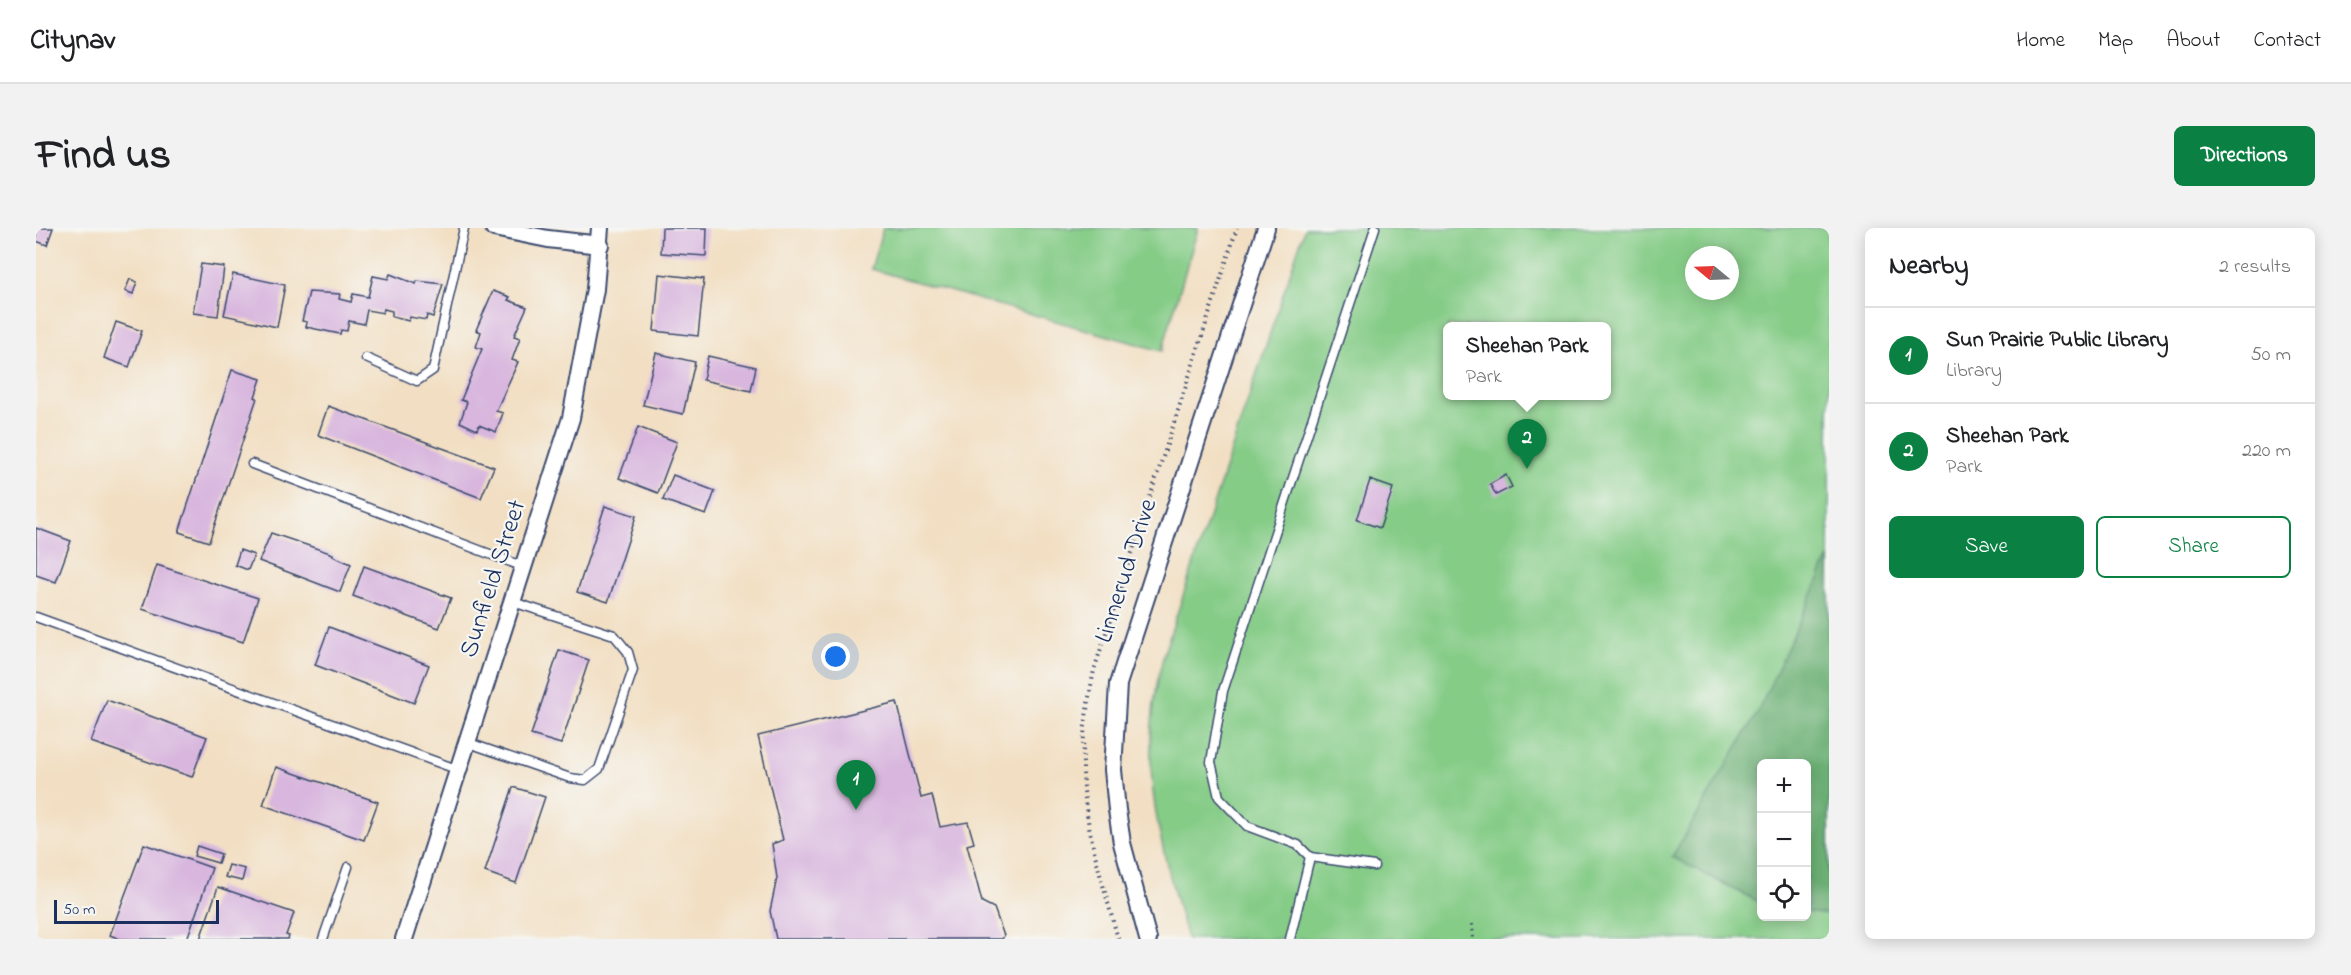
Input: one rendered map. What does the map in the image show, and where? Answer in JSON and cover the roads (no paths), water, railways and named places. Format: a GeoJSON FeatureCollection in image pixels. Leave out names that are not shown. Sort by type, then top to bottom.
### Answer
{"type":"FeatureCollection","features":[{"type":"Feature","properties":{"kind":"street"},"geometry":{"type":"LineString","coordinates":[[494,228],[548,239],[600,245]]}},
{"type":"Feature","properties":{"kind":"street","name":"Sunfield Street"},"geometry":{"type":"LineString","coordinates":[[404,939],[469,743],[571,418],[583,365],[600,245],[600,228]]}},
{"type":"Feature","properties":{"kind":"street","name":"Linnerud Drive"},"geometry":{"type":"LineString","coordinates":[[1148,939],[1122,843],[1117,810],[1113,770],[1118,684],[1266,228]]}},
{"type":"Feature","properties":{"kind":"lane"},"geometry":{"type":"LineString","coordinates":[[366,358],[417,381],[433,370],[464,228]]}},
{"type":"Feature","properties":{"kind":"lane"},"geometry":{"type":"LineString","coordinates":[[1374,866],[1310,857],[1298,845],[1247,826],[1219,797],[1211,762],[1224,691],[1375,228]]}},
{"type":"Feature","properties":{"kind":"lane"},"geometry":{"type":"LineString","coordinates":[[252,464],[525,567]]}},
{"type":"Feature","properties":{"kind":"lane"},"geometry":{"type":"LineString","coordinates":[[469,743],[570,778],[585,780],[599,769],[633,670],[628,652],[614,635],[513,602]]}},
{"type":"Feature","properties":{"kind":"lane"},"geometry":{"type":"LineString","coordinates":[[36,617],[460,771]]}},
{"type":"Feature","properties":{"kind":"lane"},"geometry":{"type":"LineString","coordinates":[[1290,939],[1310,857]]}},
{"type":"Feature","properties":{"kind":"lane"},"geometry":{"type":"LineString","coordinates":[[324,939],[348,867]]}},
{"type":"Feature","properties":{"kind":"place","name":"Sheehan Park"},"geometry":{"type":"Point","coordinates":[1527,469]}},
{"type":"Feature","properties":{"kind":"place","name":"Sun Prairie Public Library"},"geometry":{"type":"Point","coordinates":[856,810]}}]}
